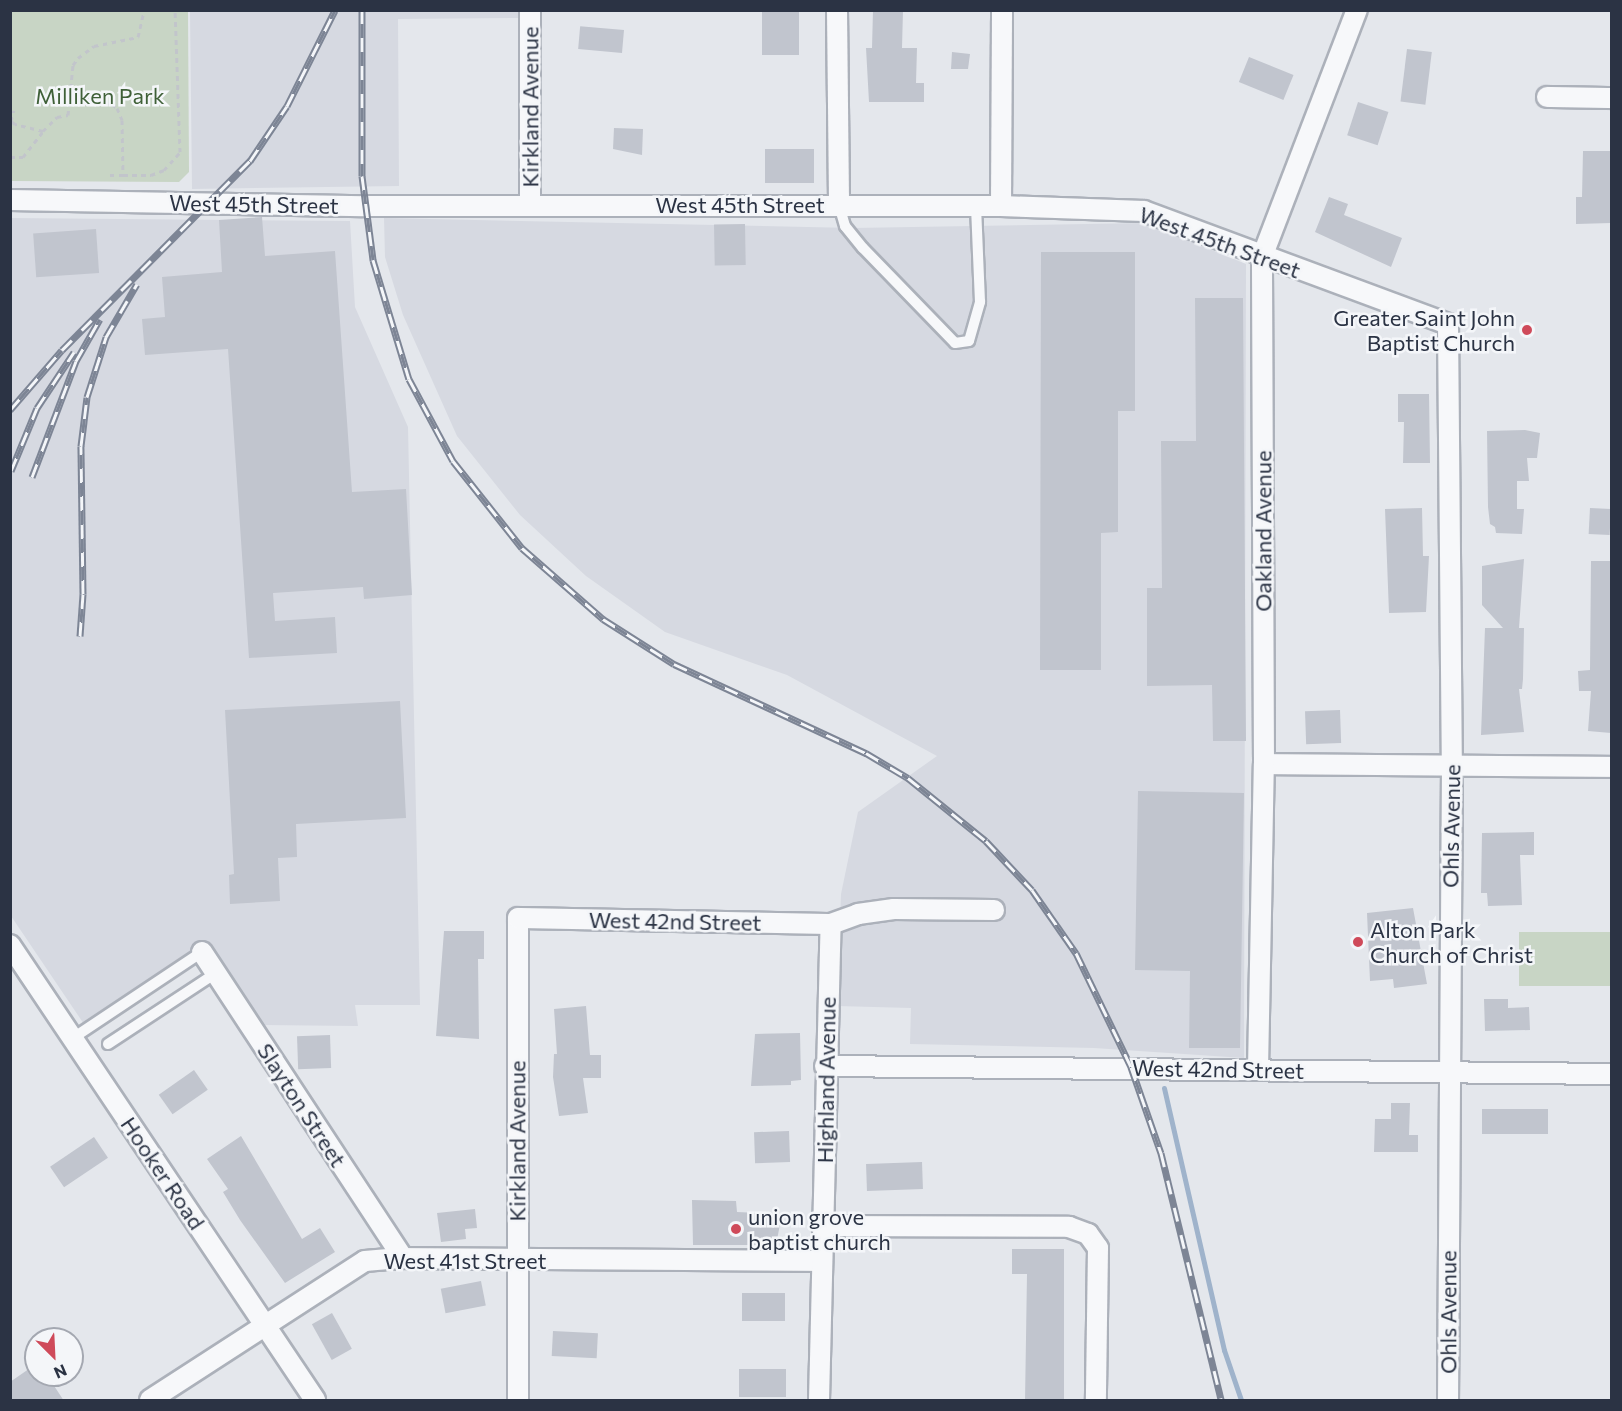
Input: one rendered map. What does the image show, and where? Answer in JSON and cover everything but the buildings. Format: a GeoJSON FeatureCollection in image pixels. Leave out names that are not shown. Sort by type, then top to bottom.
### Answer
{"type":"FeatureCollection","features":[{"type":"Feature","properties":{"kind":"street","name":"Kirkland Avenue"},"geometry":{"type":"LineString","coordinates":[[530,10],[530,204]]}},
{"type":"Feature","properties":{"kind":"street"},"geometry":{"type":"LineString","coordinates":[[837,10],[839,205]]}},
{"type":"Feature","properties":{"kind":"street"},"geometry":{"type":"LineString","coordinates":[[1001,206],[1002,10]]}},
{"type":"Feature","properties":{"kind":"street","name":"Oakland Avenue"},"geometry":{"type":"LineString","coordinates":[[1257,1069],[1264,764],[1262,257],[1357,10]]}},
{"type":"Feature","properties":{"kind":"street"},"geometry":{"type":"LineString","coordinates":[[1547,97],[1611,98]]}},
{"type":"Feature","properties":{"kind":"street","name":"West 45th Street"},"geometry":{"type":"LineString","coordinates":[[10,200],[364,206],[530,204],[1001,206],[1144,211],[1262,257],[1448,324]]}},
{"type":"Feature","properties":{"kind":"street","name":"Ohls Avenue"},"geometry":{"type":"LineString","coordinates":[[1448,324],[1452,766],[1448,1401]]}},
{"type":"Feature","properties":{"kind":"street"},"geometry":{"type":"LineString","coordinates":[[1264,764],[1611,767]]}},
{"type":"Feature","properties":{"kind":"street"},"geometry":{"type":"LineString","coordinates":[[831,924],[858,914],[894,909],[994,910]]}},
{"type":"Feature","properties":{"kind":"street","name":"Kirkland Avenue"},"geometry":{"type":"LineString","coordinates":[[518,918],[518,1401]]}},
{"type":"Feature","properties":{"kind":"street","name":"West 42nd Street"},"geometry":{"type":"LineString","coordinates":[[518,918],[831,924]]}},
{"type":"Feature","properties":{"kind":"street","name":"Highland Avenue"},"geometry":{"type":"LineString","coordinates":[[819,1401],[825,1066],[831,924]]}},
{"type":"Feature","properties":{"kind":"street","name":"Hooker Road"},"geometry":{"type":"LineString","coordinates":[[10,945],[315,1401]]}},
{"type":"Feature","properties":{"kind":"street","name":"Slayton Street"},"geometry":{"type":"LineString","coordinates":[[202,952],[403,1258]]}},
{"type":"Feature","properties":{"kind":"street","name":"West 42nd Street"},"geometry":{"type":"LineString","coordinates":[[825,1066],[1611,1074]]}},
{"type":"Feature","properties":{"kind":"street"},"geometry":{"type":"LineString","coordinates":[[823,1226],[1069,1227],[1088,1234],[1098,1248],[1096,1401]]}},
{"type":"Feature","properties":{"kind":"street","name":"West 41st Street"},"geometry":{"type":"LineString","coordinates":[[150,1401],[365,1261],[403,1258],[517,1262],[821,1262]]}},
{"type":"Feature","properties":{"kind":"lane"},"geometry":{"type":"LineString","coordinates":[[839,205],[845,226],[863,248],[955,343],[969,341],[980,302],[976,206]]}},
{"type":"Feature","properties":{"kind":"lane"},"geometry":{"type":"LineString","coordinates":[[73,1038],[202,952]]}},
{"type":"Feature","properties":{"kind":"lane"},"geometry":{"type":"LineString","coordinates":[[108,1044],[216,973]]}},
{"type":"Feature","properties":{"kind":"path"},"geometry":{"type":"LineString","coordinates":[[10,157],[23,157],[57,117],[68,115],[73,65],[78,58],[94,46],[131,41],[138,37],[144,10]]}},
{"type":"Feature","properties":{"kind":"path"},"geometry":{"type":"LineString","coordinates":[[110,175],[151,175],[164,170],[180,152],[176,10]]}},
{"type":"Feature","properties":{"kind":"path"},"geometry":{"type":"LineString","coordinates":[[70,100],[112,104],[117,108],[122,120],[123,175]]}},
{"type":"Feature","properties":{"kind":"path"},"geometry":{"type":"LineString","coordinates":[[14,110],[11,121],[15,124],[43,131]]}},
{"type":"Feature","properties":{"kind":"shaded area"},"geometry":{"type":"Polygon","coordinates":[[[522,10],[522,18],[398,19],[399,186],[192,189],[190,11],[522,10]]]}},
{"type":"Feature","properties":{"kind":"shaded area"},"geometry":{"type":"Polygon","coordinates":[[[10,218],[350,221],[355,307],[408,427],[420,1005],[355,1005],[358,1026],[263,1025],[209,943],[90,1033],[11,916],[10,218]]]}},
{"type":"Feature","properties":{"kind":"shaded area"},"geometry":{"type":"Polygon","coordinates":[[[384,218],[853,228],[1145,223],[1246,264],[1244,1058],[1094,1048],[910,1044],[911,1008],[837,1006],[841,894],[858,812],[937,756],[787,675],[665,632],[586,576],[520,515],[457,436],[403,315],[385,257],[384,218]]]}},
{"type":"Feature","properties":{"kind":"green space","name":"Milliken Park"},"geometry":{"type":"Polygon","coordinates":[[[11,10],[188,11],[189,172],[179,182],[11,181],[11,10]]]}},
{"type":"Feature","properties":{"kind":"green space"},"geometry":{"type":"Polygon","coordinates":[[[1519,932],[1611,932],[1611,986],[1519,986],[1519,932]]]}},
{"type":"Feature","properties":{"kind":"waterway"},"geometry":{"type":"LineString","coordinates":[[1164,1088],[1224,1350],[1241,1400]]}},
{"type":"Feature","properties":{"kind":"railway"},"geometry":{"type":"LineString","coordinates":[[10,410],[62,350],[250,161],[287,106],[335,10]]}},
{"type":"Feature","properties":{"kind":"railway"},"geometry":{"type":"LineString","coordinates":[[362,10],[362,176],[373,260],[409,379],[453,461],[522,548],[603,619],[674,664],[866,753],[908,778],[986,841],[1032,890],[1076,953],[1131,1067],[1161,1153],[1221,1400]]}},
{"type":"Feature","properties":{"kind":"railway"},"geometry":{"type":"LineString","coordinates":[[80,636],[83,594],[81,446],[87,397],[106,337],[137,284]]}},
{"type":"Feature","properties":{"kind":"railway"},"geometry":{"type":"LineString","coordinates":[[32,477],[76,361],[100,319]]}},
{"type":"Feature","properties":{"kind":"railway"},"geometry":{"type":"LineString","coordinates":[[11,471],[37,408],[74,352]]}},
{"type":"Feature","properties":{"kind":"place","name":"Greater Saint John Baptist Church"},"geometry":{"type":"Point","coordinates":[1527,330]}},
{"type":"Feature","properties":{"kind":"place","name":"Alton Park Church of Christ"},"geometry":{"type":"Point","coordinates":[1358,942]}},
{"type":"Feature","properties":{"kind":"place","name":"union grove baptist church"},"geometry":{"type":"Point","coordinates":[736,1229]}}]}
